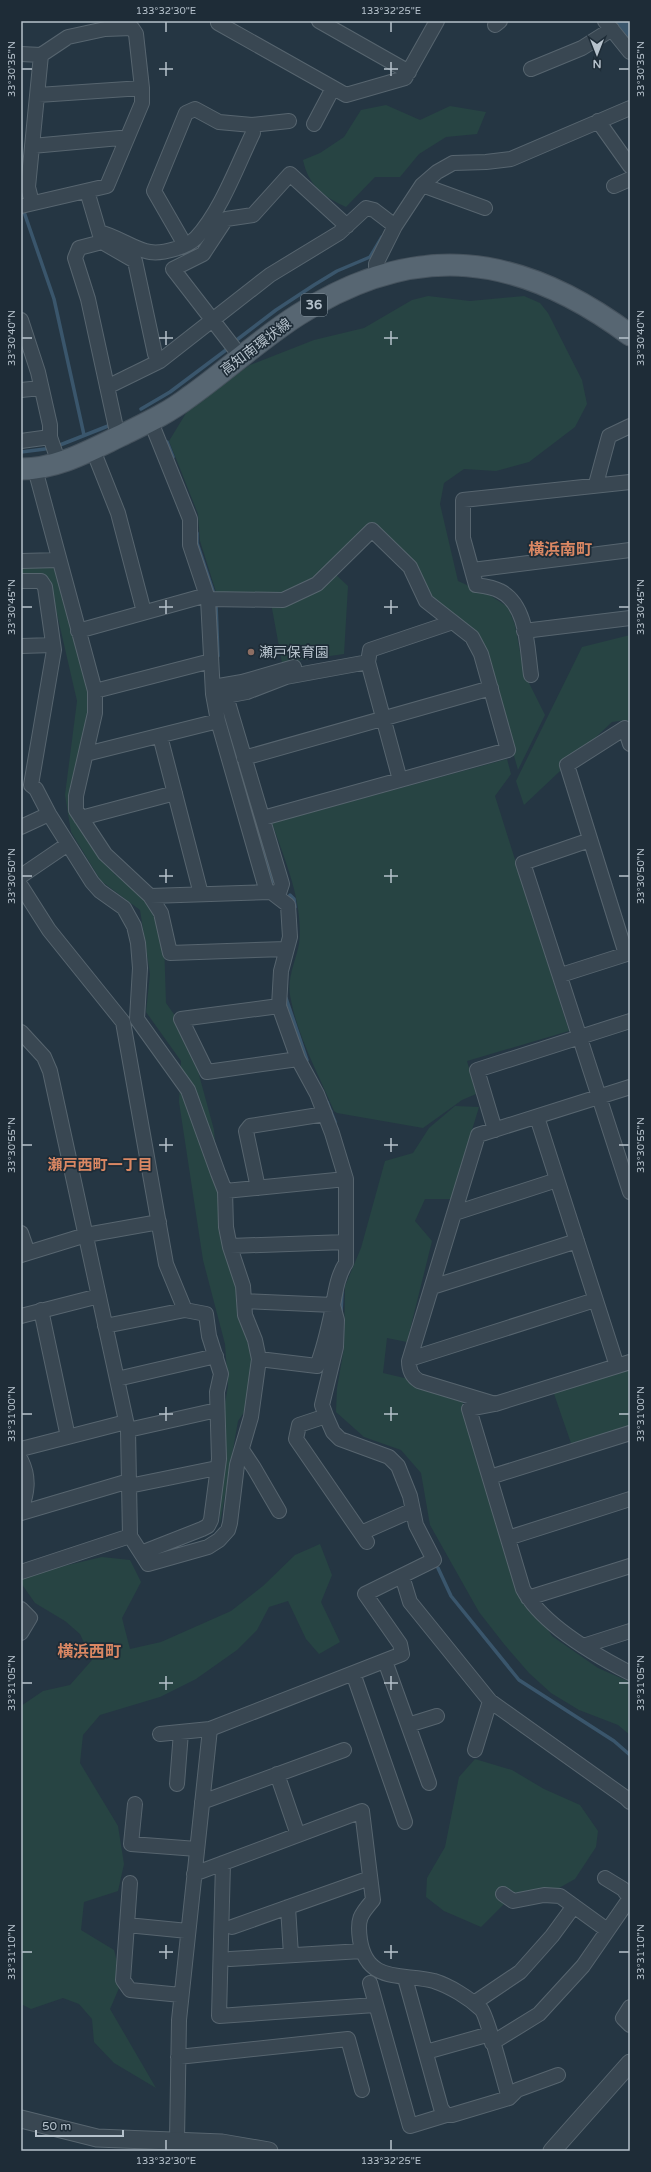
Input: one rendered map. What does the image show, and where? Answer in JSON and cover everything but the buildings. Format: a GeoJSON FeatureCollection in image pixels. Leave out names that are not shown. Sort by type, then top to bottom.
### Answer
{"type":"FeatureCollection","features":[{"type":"Feature","properties":{"kind":"main road","name":"高知南環状線"},"geometry":{"type":"LineString","coordinates":[[28,469],[59,463],[94,450],[151,422],[189,398],[297,315],[324,300],[376,276],[417,266],[467,264],[532,279],[566,293],[608,318],[630,335]]}},
{"type":"Feature","properties":{"kind":"street"},"geometry":{"type":"LineString","coordinates":[[219,21],[218,24],[346,95],[405,78],[438,21]]}},
{"type":"Feature","properties":{"kind":"street"},"geometry":{"type":"LineString","coordinates":[[319,21],[409,72]]}},
{"type":"Feature","properties":{"kind":"street"},"geometry":{"type":"LineString","coordinates":[[531,69],[582,48],[609,25],[630,52]]}},
{"type":"Feature","properties":{"kind":"street"},"geometry":{"type":"LineString","coordinates":[[21,54],[41,55],[68,37],[105,28],[132,28],[136,34],[142,88],[142,104],[107,186],[27,204],[28,187],[25,169],[32,146],[41,55]]}},
{"type":"Feature","properties":{"kind":"street"},"geometry":{"type":"LineString","coordinates":[[38,95],[142,88]]}},
{"type":"Feature","properties":{"kind":"street"},"geometry":{"type":"LineString","coordinates":[[314,124],[333,88]]}},
{"type":"Feature","properties":{"kind":"street"},"geometry":{"type":"LineString","coordinates":[[376,276],[376,264],[394,226],[422,185],[437,172],[453,163],[486,162],[511,158],[630,108]]}},
{"type":"Feature","properties":{"kind":"street"},"geometry":{"type":"LineString","coordinates":[[183,246],[181,238],[154,191],[186,113],[195,109],[219,122],[252,125],[289,120]]}},
{"type":"Feature","properties":{"kind":"street"},"geometry":{"type":"LineString","coordinates":[[598,121],[630,166]]}},
{"type":"Feature","properties":{"kind":"street"},"geometry":{"type":"LineString","coordinates":[[118,437],[88,299],[76,258],[79,248],[109,234],[149,252],[160,252],[183,246],[195,239],[213,216],[253,133],[252,125]]}},
{"type":"Feature","properties":{"kind":"street"},"geometry":{"type":"LineString","coordinates":[[32,146],[120,138],[126,139]]}},
{"type":"Feature","properties":{"kind":"street"},"geometry":{"type":"LineString","coordinates":[[241,357],[173,269],[202,254],[226,219],[253,216],[290,174],[347,226]]}},
{"type":"Feature","properties":{"kind":"street"},"geometry":{"type":"LineString","coordinates":[[614,186],[630,179]]}},
{"type":"Feature","properties":{"kind":"street"},"geometry":{"type":"LineString","coordinates":[[422,185],[485,208]]}},
{"type":"Feature","properties":{"kind":"street"},"geometry":{"type":"LineString","coordinates":[[87,191],[100,237],[134,261],[156,354],[160,361]]}},
{"type":"Feature","properties":{"kind":"street"},"geometry":{"type":"LineString","coordinates":[[107,386],[160,361],[270,275],[339,232],[366,208],[374,210],[394,226]]}},
{"type":"Feature","properties":{"kind":"street"},"geometry":{"type":"LineString","coordinates":[[21,320],[38,372],[50,425],[50,437],[59,463]]}},
{"type":"Feature","properties":{"kind":"street"},"geometry":{"type":"LineString","coordinates":[[21,390],[41,388]]}},
{"type":"Feature","properties":{"kind":"street"},"geometry":{"type":"LineString","coordinates":[[151,422],[190,519],[190,545],[207,597],[213,687],[218,721],[272,894]]}},
{"type":"Feature","properties":{"kind":"street"},"geometry":{"type":"LineString","coordinates":[[596,484],[609,436],[630,426]]}},
{"type":"Feature","properties":{"kind":"street"},"geometry":{"type":"LineString","coordinates":[[21,441],[50,437]]}},
{"type":"Feature","properties":{"kind":"street"},"geometry":{"type":"LineString","coordinates":[[94,450],[118,513],[144,612]]}},
{"type":"Feature","properties":{"kind":"street"},"geometry":{"type":"LineString","coordinates":[[28,469],[59,560],[95,691],[95,713],[75,805],[81,818],[105,854],[150,896],[161,913],[170,953],[286,949]]}},
{"type":"Feature","properties":{"kind":"street"},"geometry":{"type":"LineString","coordinates":[[531,675],[524,631],[519,612],[509,597],[500,591],[476,584],[463,538],[463,500],[596,484],[630,482]]}},
{"type":"Feature","properties":{"kind":"street"},"geometry":{"type":"LineString","coordinates":[[78,631],[144,612],[207,597],[283,600],[317,584],[372,530],[410,567],[426,601],[472,637],[481,654],[508,750],[263,818]]}},
{"type":"Feature","properties":{"kind":"street"},"geometry":{"type":"LineString","coordinates":[[472,570],[630,550]]}},
{"type":"Feature","properties":{"kind":"street"},"geometry":{"type":"LineString","coordinates":[[21,561],[59,560]]}},
{"type":"Feature","properties":{"kind":"street"},"geometry":{"type":"LineString","coordinates":[[21,581],[41,581],[45,587],[54,650],[26,786],[36,789],[48,814],[92,882],[100,891],[124,908],[134,926],[138,943],[140,968],[138,1018],[188,1090],[225,1191],[226,1227],[230,1246],[243,1286],[245,1315],[255,1340],[259,1359],[251,1417],[237,1466],[230,1523],[219,1540],[208,1547],[148,1564],[130,1536],[127,1426],[106,1326],[48,1064],[21,1032]]}},
{"type":"Feature","properties":{"kind":"street"},"geometry":{"type":"LineString","coordinates":[[524,631],[630,618]]}},
{"type":"Feature","properties":{"kind":"street"},"geometry":{"type":"LineString","coordinates":[[400,780],[368,662],[370,650],[453,622]]}},
{"type":"Feature","properties":{"kind":"street"},"geometry":{"type":"LineString","coordinates":[[21,646],[53,645]]}},
{"type":"Feature","properties":{"kind":"street"},"geometry":{"type":"LineString","coordinates":[[213,687],[242,682],[283,668],[336,660]]}},
{"type":"Feature","properties":{"kind":"street"},"geometry":{"type":"LineString","coordinates":[[95,691],[211,661]]}},
{"type":"Feature","properties":{"kind":"street"},"geometry":{"type":"LineString","coordinates":[[272,894],[282,884],[226,696],[247,692],[286,677],[368,662]]}},
{"type":"Feature","properties":{"kind":"street"},"geometry":{"type":"LineString","coordinates":[[244,758],[491,688]]}},
{"type":"Feature","properties":{"kind":"street"},"geometry":{"type":"LineString","coordinates":[[86,754],[218,721]]}},
{"type":"Feature","properties":{"kind":"street"},"geometry":{"type":"LineString","coordinates":[[561,975],[628,953],[566,764],[625,728],[630,744]]}},
{"type":"Feature","properties":{"kind":"street"},"geometry":{"type":"LineString","coordinates":[[160,736],[201,894]]}},
{"type":"Feature","properties":{"kind":"street"},"geometry":{"type":"LineString","coordinates":[[81,818],[175,793]]}},
{"type":"Feature","properties":{"kind":"street"},"geometry":{"type":"LineString","coordinates":[[21,827],[48,814]]}},
{"type":"Feature","properties":{"kind":"street"},"geometry":{"type":"LineString","coordinates":[[590,840],[523,863],[561,975],[599,1097],[624,1156],[630,1192]]}},
{"type":"Feature","properties":{"kind":"street"},"geometry":{"type":"LineString","coordinates":[[21,876],[68,844]]}},
{"type":"Feature","properties":{"kind":"street"},"geometry":{"type":"LineString","coordinates":[[21,886],[49,930],[123,1022],[166,1264],[185,1310]]}},
{"type":"Feature","properties":{"kind":"street"},"geometry":{"type":"LineString","coordinates":[[150,896],[272,894],[288,905],[290,937],[281,971],[279,1006],[298,1059],[317,1094],[325,1114],[346,1179],[346,1263],[342,1269],[325,1345],[317,1366],[259,1359]]}},
{"type":"Feature","properties":{"kind":"street"},"geometry":{"type":"LineString","coordinates":[[279,1006],[181,1020],[207,1072],[298,1059]]}},
{"type":"Feature","properties":{"kind":"street"},"geometry":{"type":"LineString","coordinates":[[123,1022],[138,1018]]}},
{"type":"Feature","properties":{"kind":"street"},"geometry":{"type":"LineString","coordinates":[[495,1130],[478,1070],[630,1021]]}},
{"type":"Feature","properties":{"kind":"street"},"geometry":{"type":"LineString","coordinates":[[495,1404],[419,1381],[410,1372],[410,1359],[478,1135],[630,1087]]}},
{"type":"Feature","properties":{"kind":"street"},"geometry":{"type":"LineString","coordinates":[[258,1188],[246,1130],[250,1126],[325,1114]]}},
{"type":"Feature","properties":{"kind":"street"},"geometry":{"type":"LineString","coordinates":[[537,1117],[616,1366]]}},
{"type":"Feature","properties":{"kind":"street"},"geometry":{"type":"LineString","coordinates":[[225,1191],[346,1179]]}},
{"type":"Feature","properties":{"kind":"street"},"geometry":{"type":"LineString","coordinates":[[455,1213],[557,1180]]}},
{"type":"Feature","properties":{"kind":"street"},"geometry":{"type":"LineString","coordinates":[[21,1233],[24,1254],[86,1234],[159,1222]]}},
{"type":"Feature","properties":{"kind":"street"},"geometry":{"type":"LineString","coordinates":[[432,1287],[577,1241]]}},
{"type":"Feature","properties":{"kind":"street"},"geometry":{"type":"LineString","coordinates":[[230,1246],[346,1242]]}},
{"type":"Feature","properties":{"kind":"street"},"geometry":{"type":"LineString","coordinates":[[21,1316],[99,1296]]}},
{"type":"Feature","properties":{"kind":"street"},"geometry":{"type":"LineString","coordinates":[[410,1359],[595,1300]]}},
{"type":"Feature","properties":{"kind":"street"},"geometry":{"type":"LineString","coordinates":[[244,1301],[333,1305]]}},
{"type":"Feature","properties":{"kind":"street"},"geometry":{"type":"LineString","coordinates":[[160,1734],[210,1729],[402,1654],[400,1644],[365,1594],[434,1560],[416,1525],[410,1496],[398,1466],[389,1457],[340,1439],[333,1432],[326,1416],[322,1405],[336,1348],[337,1320],[333,1305]]}},
{"type":"Feature","properties":{"kind":"street"},"geometry":{"type":"LineString","coordinates":[[41,1310],[68,1437]]}},
{"type":"Feature","properties":{"kind":"street"},"geometry":{"type":"LineString","coordinates":[[106,1326],[185,1310],[206,1314],[208,1336],[221,1374],[217,1392],[218,1468],[212,1515],[208,1526],[141,1553]]}},
{"type":"Feature","properties":{"kind":"street"},"geometry":{"type":"LineString","coordinates":[[117,1379],[216,1356]]}},
{"type":"Feature","properties":{"kind":"street"},"geometry":{"type":"LineString","coordinates":[[630,1362],[495,1404],[469,1409],[523,1589],[528,1598],[568,1636],[595,1656],[630,1673]]}},
{"type":"Feature","properties":{"kind":"street"},"geometry":{"type":"LineString","coordinates":[[21,1450],[68,1437],[218,1410]]}},
{"type":"Feature","properties":{"kind":"street"},"geometry":{"type":"LineString","coordinates":[[326,1416],[299,1425],[296,1439],[364,1537],[413,1510]]}},
{"type":"Feature","properties":{"kind":"street"},"geometry":{"type":"LineString","coordinates":[[490,1478],[630,1433]]}},
{"type":"Feature","properties":{"kind":"street"},"geometry":{"type":"LineString","coordinates":[[242,1450],[279,1511]]}},
{"type":"Feature","properties":{"kind":"street"},"geometry":{"type":"LineString","coordinates":[[21,1460],[25,1470],[27,1487],[21,1512],[129,1484],[218,1468]]}},
{"type":"Feature","properties":{"kind":"street"},"geometry":{"type":"LineString","coordinates":[[508,1538],[630,1499]]}},
{"type":"Feature","properties":{"kind":"street"},"geometry":{"type":"LineString","coordinates":[[21,1572],[130,1536]]}},
{"type":"Feature","properties":{"kind":"street"},"geometry":{"type":"LineString","coordinates":[[528,1598],[630,1566]]}},
{"type":"Feature","properties":{"kind":"street"},"geometry":{"type":"LineString","coordinates":[[402,1576],[410,1602],[490,1701],[630,1802]]}},
{"type":"Feature","properties":{"kind":"street"},"geometry":{"type":"LineString","coordinates":[[21,1610],[30,1618],[21,1633]]}},
{"type":"Feature","properties":{"kind":"street"},"geometry":{"type":"LineString","coordinates":[[583,1646],[630,1631]]}},
{"type":"Feature","properties":{"kind":"street"},"geometry":{"type":"LineString","coordinates":[[385,1661],[429,1783]]}},
{"type":"Feature","properties":{"kind":"street"},"geometry":{"type":"LineString","coordinates":[[353,1673],[405,1822]]}},
{"type":"Feature","properties":{"kind":"street"},"geometry":{"type":"LineString","coordinates":[[475,1750],[490,1701]]}},
{"type":"Feature","properties":{"kind":"street"},"geometry":{"type":"LineString","coordinates":[[408,1725],[437,1716]]}},
{"type":"Feature","properties":{"kind":"street"},"geometry":{"type":"LineString","coordinates":[[177,2140],[178,2057],[181,1995],[210,1729]]}},
{"type":"Feature","properties":{"kind":"street"},"geometry":{"type":"LineString","coordinates":[[177,1784],[181,1732]]}},
{"type":"Feature","properties":{"kind":"street"},"geometry":{"type":"LineString","coordinates":[[202,1802],[344,1750]]}},
{"type":"Feature","properties":{"kind":"street"},"geometry":{"type":"LineString","coordinates":[[276,1774],[298,1835]]}},
{"type":"Feature","properties":{"kind":"street"},"geometry":{"type":"LineString","coordinates":[[135,1804],[131,1844],[197,1849]]}},
{"type":"Feature","properties":{"kind":"street"},"geometry":{"type":"LineString","coordinates":[[194,1874],[362,1812],[373,1900],[361,1913],[358,1922],[362,1951],[367,1960],[377,1970],[388,1975],[434,1981],[474,2003],[482,2011],[509,2098]]}},
{"type":"Feature","properties":{"kind":"street"},"geometry":{"type":"LineString","coordinates":[[222,1863],[219,2016],[375,2005]]}},
{"type":"Feature","properties":{"kind":"street"},"geometry":{"type":"LineString","coordinates":[[232,1927],[370,1878]]}},
{"type":"Feature","properties":{"kind":"street"},"geometry":{"type":"LineString","coordinates":[[426,2052],[491,2038],[539,2014],[583,1966],[630,1897],[623,1889],[605,1878]]}},
{"type":"Feature","properties":{"kind":"street"},"geometry":{"type":"LineString","coordinates":[[130,1883],[123,1980],[130,1990],[181,1995]]}},
{"type":"Feature","properties":{"kind":"street"},"geometry":{"type":"LineString","coordinates":[[503,1894],[513,1901],[544,1895],[560,1896],[607,1930]]}},
{"type":"Feature","properties":{"kind":"street"},"geometry":{"type":"LineString","coordinates":[[474,2003],[520,1972],[552,1936],[574,1906]]}},
{"type":"Feature","properties":{"kind":"street"},"geometry":{"type":"LineString","coordinates":[[288,1907],[291,1955]]}},
{"type":"Feature","properties":{"kind":"street"},"geometry":{"type":"LineString","coordinates":[[127,1925],[188,1931]]}},
{"type":"Feature","properties":{"kind":"street"},"geometry":{"type":"LineString","coordinates":[[230,1959],[362,1951]]}},
{"type":"Feature","properties":{"kind":"street"},"geometry":{"type":"LineString","coordinates":[[405,1978],[441,2108],[446,2114],[452,2116],[509,2098],[517,2090],[558,2075]]}},
{"type":"Feature","properties":{"kind":"street"},"geometry":{"type":"LineString","coordinates":[[370,1983],[410,2126],[446,2114]]}},
{"type":"Feature","properties":{"kind":"street"},"geometry":{"type":"LineString","coordinates":[[630,2007],[623,2018],[630,2025]]}},
{"type":"Feature","properties":{"kind":"street"},"geometry":{"type":"LineString","coordinates":[[178,2057],[348,2039],[362,2090]]}},
{"type":"Feature","properties":{"kind":"street"},"geometry":{"type":"LineString","coordinates":[[552,2151],[630,2064]]}},
{"type":"Feature","properties":{"kind":"street"},"geometry":{"type":"LineString","coordinates":[[21,2119],[130,2145],[177,2140],[222,2143],[270,2151]]}},
{"type":"Feature","properties":{"kind":"green space"},"geometry":{"type":"Polygon","coordinates":[[[386,105],[420,120],[450,106],[486,112],[477,134],[446,137],[419,154],[400,177],[375,177],[346,207],[331,199],[318,189],[305,169],[303,160],[320,153],[344,137],[361,110],[386,105]]]}},
{"type":"Feature","properties":{"kind":"green space"},"geometry":{"type":"Polygon","coordinates":[[[428,296],[470,301],[524,296],[540,303],[548,313],[582,380],[587,404],[575,427],[529,462],[496,471],[464,469],[444,483],[440,504],[458,581],[491,596],[508,607],[515,625],[524,673],[545,715],[518,770],[485,653],[428,599],[372,526],[316,583],[283,598],[216,592],[200,541],[198,514],[169,441],[191,405],[250,365],[314,340],[364,328],[412,300],[428,296]]]}},
{"type":"Feature","properties":{"kind":"green space"},"geometry":{"type":"Polygon","coordinates":[[[47,562],[66,581],[91,658],[91,713],[80,788],[82,821],[115,875],[153,894],[164,941],[166,1003],[188,1034],[214,1130],[220,1197],[256,1366],[252,1401],[238,1421],[220,1524],[220,1432],[228,1386],[225,1344],[203,1260],[179,1102],[181,1061],[146,1012],[150,974],[140,910],[101,881],[71,832],[65,795],[77,701],[51,588],[21,580],[21,563],[47,562]]]}},
{"type":"Feature","properties":{"kind":"green space"},"geometry":{"type":"Polygon","coordinates":[[[333,572],[348,586],[344,654],[282,663],[271,603],[333,572]]]}},
{"type":"Feature","properties":{"kind":"green space"},"geometry":{"type":"Polygon","coordinates":[[[630,635],[630,724],[627,720],[612,722],[524,805],[516,781],[582,647],[630,635]]]}},
{"type":"Feature","properties":{"kind":"green space"},"geometry":{"type":"Polygon","coordinates":[[[507,759],[511,774],[495,796],[569,1031],[467,1061],[476,1094],[462,1100],[423,1128],[337,1113],[334,1111],[303,1040],[293,1010],[289,989],[292,969],[299,944],[299,913],[288,867],[272,823],[507,759]]]}},
{"type":"Feature","properties":{"kind":"green space"},"geometry":{"type":"Polygon","coordinates":[[[455,1106],[479,1107],[451,1199],[425,1199],[415,1221],[432,1241],[407,1342],[387,1338],[383,1373],[413,1380],[461,1396],[504,1552],[520,1588],[552,1636],[598,1668],[630,1682],[630,1735],[618,1725],[579,1710],[551,1693],[529,1673],[479,1612],[430,1525],[421,1473],[401,1450],[364,1437],[336,1412],[337,1388],[344,1348],[345,1286],[361,1248],[385,1161],[413,1153],[429,1128],[455,1106]]]}},
{"type":"Feature","properties":{"kind":"green space"},"geometry":{"type":"Polygon","coordinates":[[[630,1368],[630,1428],[572,1446],[553,1391],[630,1368]]]}},
{"type":"Feature","properties":{"kind":"green space"},"geometry":{"type":"Polygon","coordinates":[[[320,1544],[332,1575],[321,1602],[340,1642],[319,1654],[306,1639],[288,1601],[269,1607],[257,1630],[237,1650],[196,1679],[160,1697],[100,1715],[83,1735],[80,1763],[118,1826],[124,1864],[118,1891],[84,1902],[81,1930],[114,1950],[122,1981],[110,2009],[156,2088],[114,2063],[94,2042],[92,2019],[79,2004],[63,1998],[31,2009],[21,2004],[21,1706],[43,1691],[70,1685],[92,1660],[80,1634],[65,1621],[35,1603],[21,1583],[21,1579],[51,1569],[102,1557],[130,1560],[141,1582],[122,1618],[130,1649],[161,1642],[231,1611],[263,1586],[295,1555],[320,1544]]]}},
{"type":"Feature","properties":{"kind":"green space"},"geometry":{"type":"Polygon","coordinates":[[[475,1759],[512,1770],[544,1789],[580,1805],[598,1831],[596,1847],[575,1879],[559,1888],[506,1902],[481,1927],[444,1911],[426,1897],[427,1878],[445,1847],[459,1777],[475,1759]]]}},
{"type":"Feature","properties":{"kind":"water"},"geometry":{"type":"Polygon","coordinates":[[[614,21],[630,21],[630,41],[614,21]]]}},
{"type":"Feature","properties":{"kind":"waterway"},"geometry":{"type":"LineString","coordinates":[[23,209],[54,299],[84,435]]}},
{"type":"Feature","properties":{"kind":"waterway"},"geometry":{"type":"LineString","coordinates":[[238,339],[276,310],[314,285],[337,271],[370,257],[382,237]]}},
{"type":"Feature","properties":{"kind":"waterway"},"geometry":{"type":"LineString","coordinates":[[141,409],[170,392],[226,350]]}},
{"type":"Feature","properties":{"kind":"waterway"},"geometry":{"type":"LineString","coordinates":[[60,445],[108,426]]}},
{"type":"Feature","properties":{"kind":"waterway"},"geometry":{"type":"LineString","coordinates":[[167,442],[173,457]]}},
{"type":"Feature","properties":{"kind":"waterway"},"geometry":{"type":"LineString","coordinates":[[21,452],[45,449]]}},
{"type":"Feature","properties":{"kind":"waterway"},"geometry":{"type":"LineString","coordinates":[[197,533],[197,543],[213,591]]}},
{"type":"Feature","properties":{"kind":"waterway"},"geometry":{"type":"LineString","coordinates":[[216,604],[218,656]]}},
{"type":"Feature","properties":{"kind":"waterway"},"geometry":{"type":"LineString","coordinates":[[223,710],[272,882]]}},
{"type":"Feature","properties":{"kind":"waterway"},"geometry":{"type":"LineString","coordinates":[[290,895],[294,899],[295,907]]}},
{"type":"Feature","properties":{"kind":"waterway"},"geometry":{"type":"LineString","coordinates":[[286,998],[307,1060]]}},
{"type":"Feature","properties":{"kind":"waterway"},"geometry":{"type":"LineString","coordinates":[[327,1102],[335,1122]]}},
{"type":"Feature","properties":{"kind":"waterway"},"geometry":{"type":"LineString","coordinates":[[341,1314],[342,1292]]}},
{"type":"Feature","properties":{"kind":"waterway"},"geometry":{"type":"LineString","coordinates":[[438,1568],[451,1596],[519,1680],[614,1741],[630,1755]]}},
{"type":"Feature","properties":{"kind":"place","name":"瀬戸保育園"},"geometry":{"type":"Point","coordinates":[251,652]}},
{"type":"Feature","properties":{"kind":"district","name":"横浜南町"},"geometry":{"type":"Point","coordinates":[560,550]}},
{"type":"Feature","properties":{"kind":"district","name":"瀬戸西町一丁目"},"geometry":{"type":"Point","coordinates":[100,1165]}},
{"type":"Feature","properties":{"kind":"district","name":"横浜西町"},"geometry":{"type":"Point","coordinates":[89,1652]}}]}
